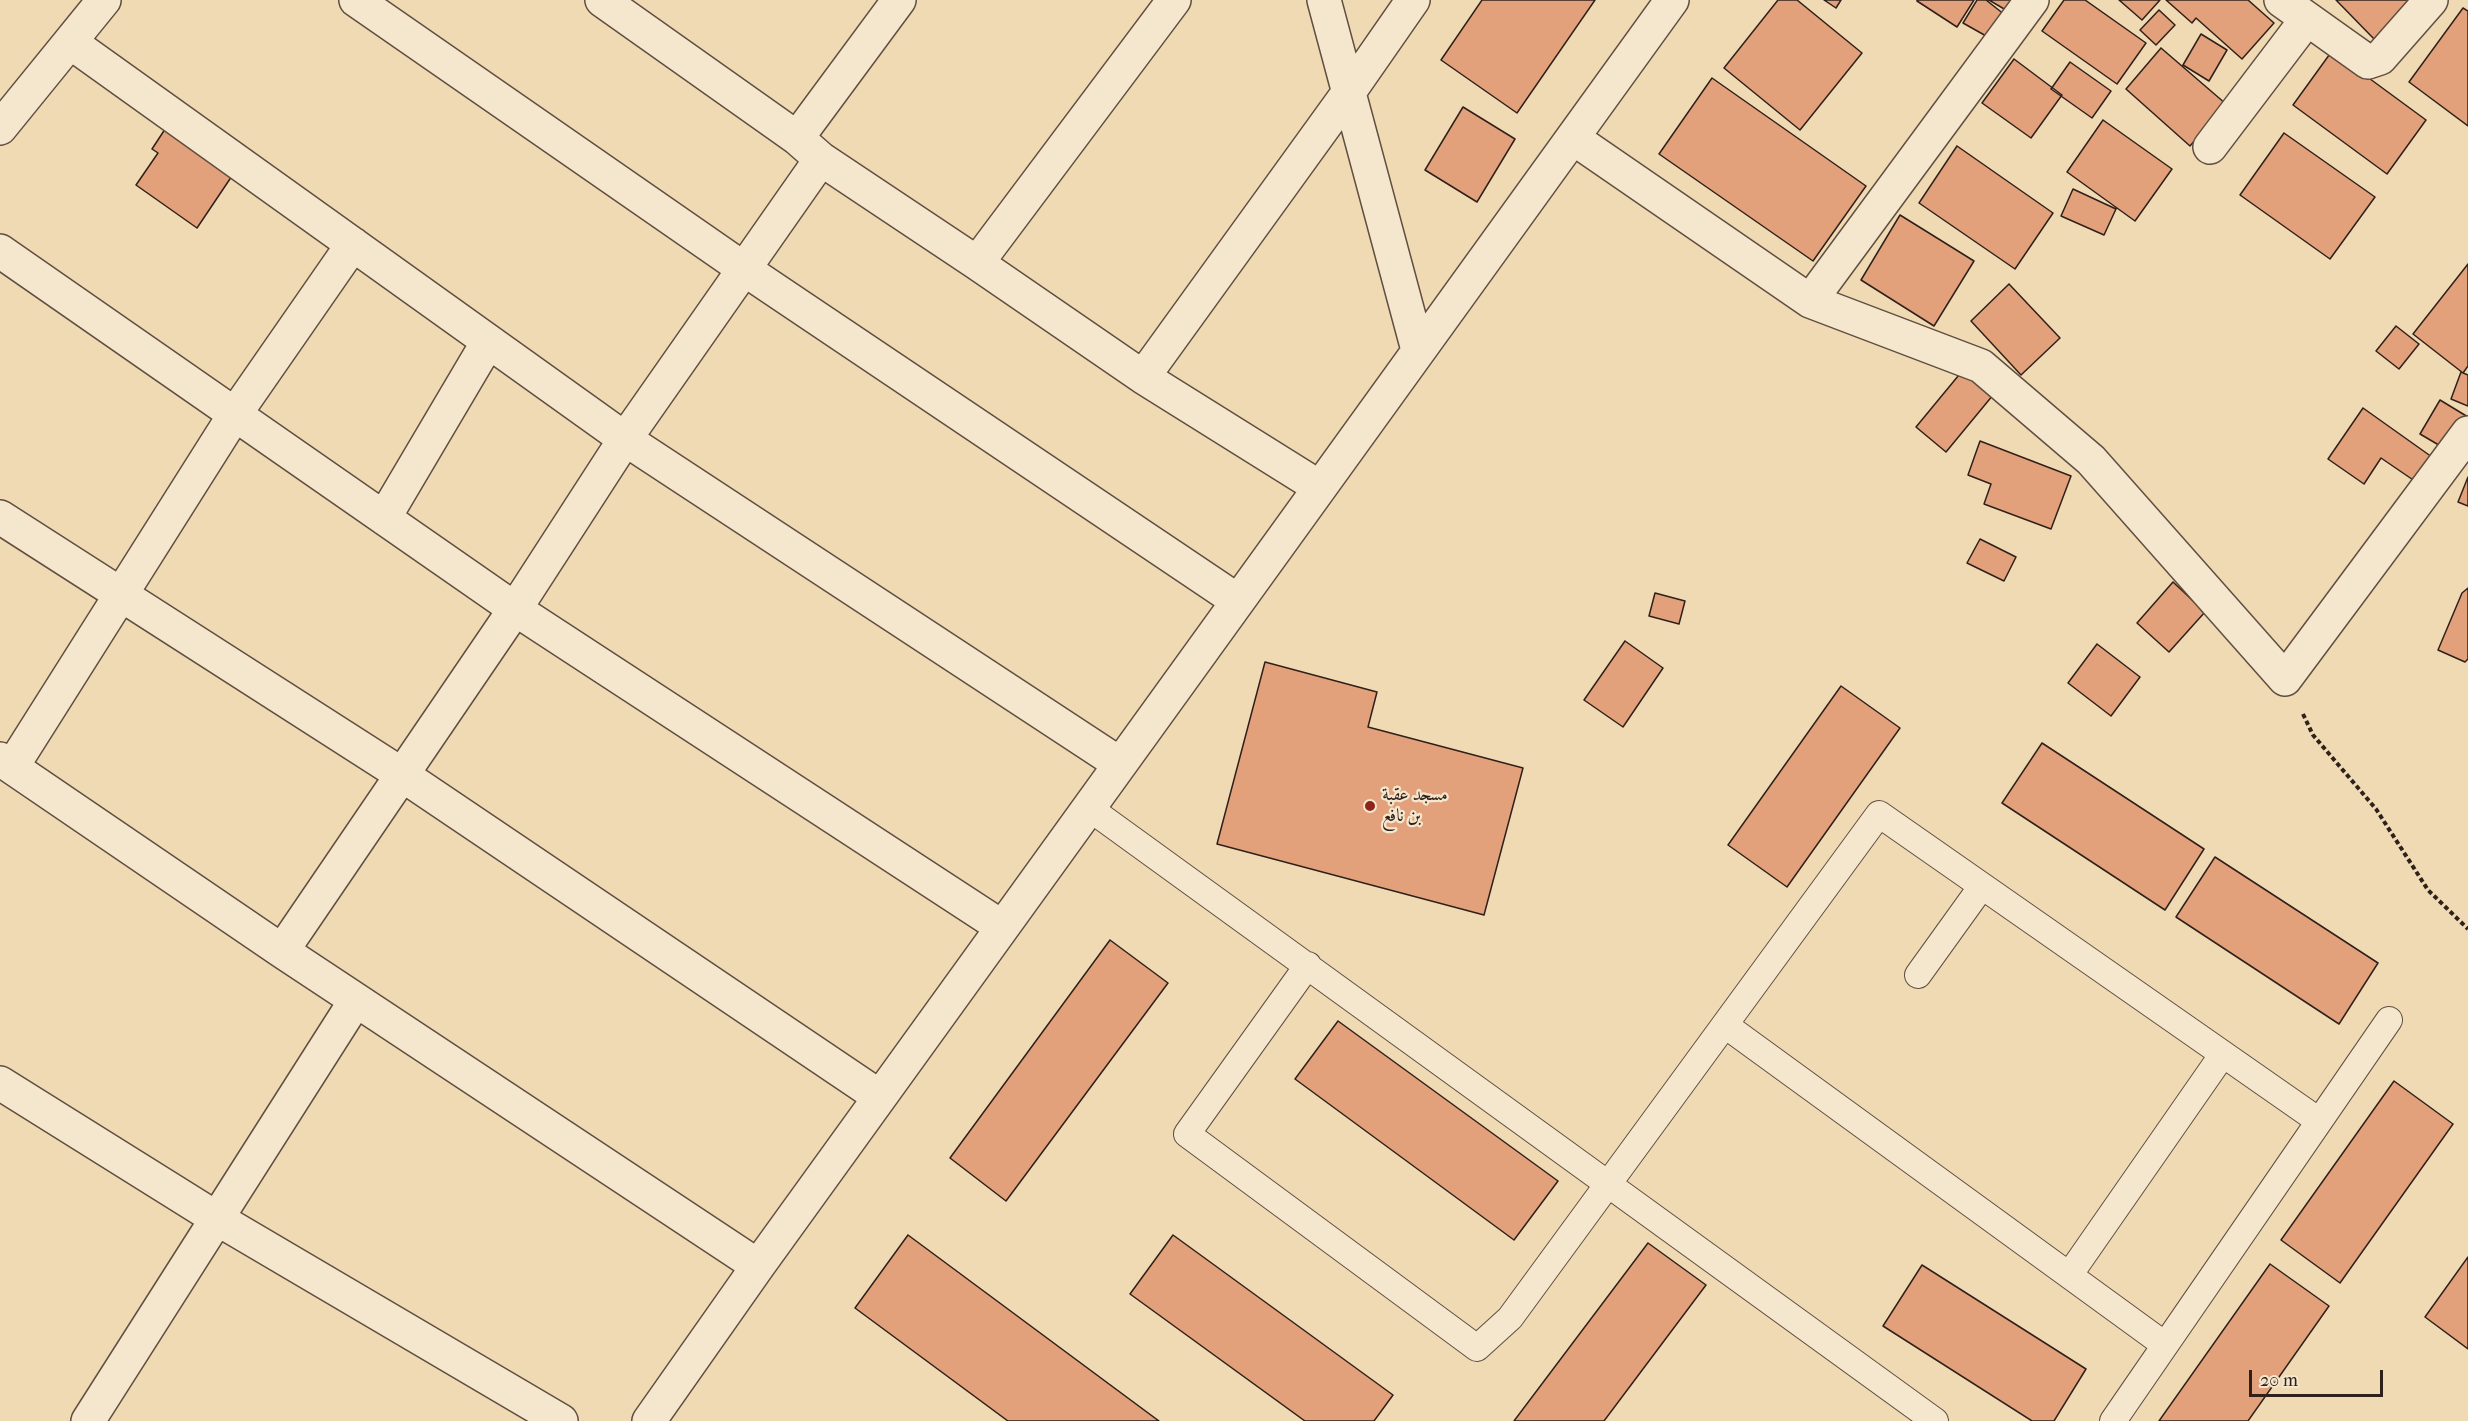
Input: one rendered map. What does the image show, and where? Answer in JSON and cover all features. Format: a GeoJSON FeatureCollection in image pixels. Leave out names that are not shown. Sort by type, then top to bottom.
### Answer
{"type":"FeatureCollection","features":[{"type":"Feature","properties":{"kind":"street"},"geometry":{"type":"LineString","coordinates":[[0,128],[104,0]]}},
{"type":"Feature","properties":{"kind":"street"},"geometry":{"type":"LineString","coordinates":[[356,0],[744,269],[1238,601]]}},
{"type":"Feature","properties":{"kind":"street"},"geometry":{"type":"LineString","coordinates":[[602,0],[809,148],[1143,376],[1319,487]]}},
{"type":"Feature","properties":{"kind":"street"},"geometry":{"type":"LineString","coordinates":[[282,951],[515,609],[625,439],[744,269],[809,148],[899,0]]}},
{"type":"Feature","properties":{"kind":"street"},"geometry":{"type":"LineString","coordinates":[[977,263],[1174,0]]}},
{"type":"Feature","properties":{"kind":"street"},"geometry":{"type":"LineString","coordinates":[[1324,0],[1419,350]]}},
{"type":"Feature","properties":{"kind":"street"},"geometry":{"type":"LineString","coordinates":[[1143,376],[1413,0]]}},
{"type":"Feature","properties":{"kind":"street"},"geometry":{"type":"LineString","coordinates":[[649,1421],[880,1096],[1672,0]]}},
{"type":"Feature","properties":{"kind":"street"},"geometry":{"type":"LineString","coordinates":[[1810,301],[2032,0]]}},
{"type":"Feature","properties":{"kind":"street"},"geometry":{"type":"LineString","coordinates":[[2281,0],[2368,62],[2380,58],[2431,0]]}},
{"type":"Feature","properties":{"kind":"street"},"geometry":{"type":"LineString","coordinates":[[2210,147],[2307,19]]}},
{"type":"Feature","properties":{"kind":"street"},"geometry":{"type":"LineString","coordinates":[[70,42],[625,439],[1120,764]]}},
{"type":"Feature","properties":{"kind":"street"},"geometry":{"type":"LineString","coordinates":[[1573,138],[1810,301],[1981,366],[2091,460],[2285,679],[2468,433]]}},
{"type":"Feature","properties":{"kind":"street"},"geometry":{"type":"LineString","coordinates":[[353,244],[235,414],[120,593],[6,763],[282,951],[758,1266]]}},
{"type":"Feature","properties":{"kind":"street"},"geometry":{"type":"LineString","coordinates":[[0,251],[515,609],[1002,927]]}},
{"type":"Feature","properties":{"kind":"street"},"geometry":{"type":"LineString","coordinates":[[384,518],[488,342]]}},
{"type":"Feature","properties":{"kind":"street"},"geometry":{"type":"LineString","coordinates":[[0,517],[401,774],[880,1096]]}},
{"type":"Feature","properties":{"kind":"street"},"geometry":{"type":"LineString","coordinates":[[88,1421],[356,1000]]}},
{"type":"Feature","properties":{"kind":"street"},"geometry":{"type":"LineString","coordinates":[[0,1083],[216,1218],[561,1421]]}},
{"type":"Feature","properties":{"kind":"lane"},"geometry":{"type":"LineString","coordinates":[[1089,808],[1935,1421]]}},
{"type":"Feature","properties":{"kind":"lane"},"geometry":{"type":"LineString","coordinates":[[1308,965],[1187,1134],[1477,1348],[1510,1318],[1879,814],[2319,1121]]}},
{"type":"Feature","properties":{"kind":"lane"},"geometry":{"type":"LineString","coordinates":[[1918,975],[1982,886]]}},
{"type":"Feature","properties":{"kind":"lane"},"geometry":{"type":"LineString","coordinates":[[2113,1421],[2389,1020]]}},
{"type":"Feature","properties":{"kind":"lane"},"geometry":{"type":"LineString","coordinates":[[1725,1025],[2165,1345]]}},
{"type":"Feature","properties":{"kind":"lane"},"geometry":{"type":"LineString","coordinates":[[2070,1274],[2223,1054]]}},
{"type":"Feature","properties":{"kind":"path"},"geometry":{"type":"LineString","coordinates":[[2285,679],[2313,735],[2376,809],[2428,890],[2468,929]]}},
{"type":"Feature","properties":{"kind":"building"},"geometry":{"type":"Polygon","coordinates":[[[1482,0],[1595,0],[1517,113],[1441,60],[1482,0]]]}},
{"type":"Feature","properties":{"kind":"building"},"geometry":{"type":"Polygon","coordinates":[[[1778,0],[1797,0],[1862,53],[1800,130],[1724,68],[1778,0]]]}},
{"type":"Feature","properties":{"kind":"building"},"geometry":{"type":"Polygon","coordinates":[[[1824,0],[1841,0],[1836,8],[1824,0]]]}},
{"type":"Feature","properties":{"kind":"building"},"geometry":{"type":"Polygon","coordinates":[[[1917,0],[1974,0],[1957,27],[1917,1],[1917,0]]]}},
{"type":"Feature","properties":{"kind":"building"},"geometry":{"type":"Polygon","coordinates":[[[1977,0],[1989,0],[2011,13],[1995,41],[1963,23],[1977,0]]]}},
{"type":"Feature","properties":{"kind":"building"},"geometry":{"type":"Polygon","coordinates":[[[1986,0],[2016,0],[2005,15],[1986,0]]]}},
{"type":"Feature","properties":{"kind":"building"},"geometry":{"type":"Polygon","coordinates":[[[2064,0],[2085,0],[2146,43],[2117,84],[2042,31],[2064,0]]]}},
{"type":"Feature","properties":{"kind":"building"},"geometry":{"type":"Polygon","coordinates":[[[2119,0],[2160,0],[2142,20],[2119,0]]]}},
{"type":"Feature","properties":{"kind":"building"},"geometry":{"type":"Polygon","coordinates":[[[2166,0],[2248,0],[2274,23],[2242,59],[2196,18],[2192,23],[2166,0]]]}},
{"type":"Feature","properties":{"kind":"building"},"geometry":{"type":"Polygon","coordinates":[[[2336,0],[2419,0],[2376,41],[2336,0]]]}},
{"type":"Feature","properties":{"kind":"building"},"geometry":{"type":"Polygon","coordinates":[[[2463,8],[2468,11],[2468,126],[2409,82],[2463,8]]]}},
{"type":"Feature","properties":{"kind":"building"},"geometry":{"type":"Polygon","coordinates":[[[2159,10],[2175,25],[2156,45],[2140,30],[2159,10]]]}},
{"type":"Feature","properties":{"kind":"building"},"geometry":{"type":"Polygon","coordinates":[[[2201,34],[2227,50],[2209,81],[2183,65],[2201,34]]]}},
{"type":"Feature","properties":{"kind":"building"},"geometry":{"type":"Polygon","coordinates":[[[2161,48],[2226,104],[2190,146],[2126,89],[2161,48]]]}},
{"type":"Feature","properties":{"kind":"building"},"geometry":{"type":"Polygon","coordinates":[[[2332,51],[2426,120],[2387,174],[2293,105],[2332,51]]]}},
{"type":"Feature","properties":{"kind":"building"},"geometry":{"type":"Polygon","coordinates":[[[2014,59],[2062,95],[2031,138],[1982,103],[2014,59]]]}},
{"type":"Feature","properties":{"kind":"building"},"geometry":{"type":"Polygon","coordinates":[[[2070,62],[2111,91],[2092,118],[2051,89],[2070,62]]]}},
{"type":"Feature","properties":{"kind":"building"},"geometry":{"type":"Polygon","coordinates":[[[1712,78],[1866,186],[1813,261],[1659,154],[1712,78]]]}},
{"type":"Feature","properties":{"kind":"building"},"geometry":{"type":"Polygon","coordinates":[[[1463,107],[1515,139],[1477,202],[1425,170],[1463,107]]]}},
{"type":"Feature","properties":{"kind":"building"},"geometry":{"type":"Polygon","coordinates":[[[173,117],[240,164],[197,228],[136,185],[158,153],[152,149],[173,117]]]}},
{"type":"Feature","properties":{"kind":"building"},"geometry":{"type":"Polygon","coordinates":[[[2103,120],[2172,169],[2135,221],[2067,172],[2103,120]]]}},
{"type":"Feature","properties":{"kind":"building"},"geometry":{"type":"Polygon","coordinates":[[[2284,133],[2375,197],[2330,259],[2240,195],[2284,133]]]}},
{"type":"Feature","properties":{"kind":"building"},"geometry":{"type":"Polygon","coordinates":[[[1957,146],[2053,213],[2015,269],[1919,203],[1957,146]]]}},
{"type":"Feature","properties":{"kind":"building"},"geometry":{"type":"Polygon","coordinates":[[[2073,189],[2116,209],[2104,235],[2061,216],[2073,189]]]}},
{"type":"Feature","properties":{"kind":"building"},"geometry":{"type":"Polygon","coordinates":[[[1900,215],[1974,261],[1934,326],[1861,280],[1900,215]]]}},
{"type":"Feature","properties":{"kind":"building"},"geometry":{"type":"Polygon","coordinates":[[[2468,264],[2468,366],[2463,373],[2413,334],[2468,264]]]}},
{"type":"Feature","properties":{"kind":"building"},"geometry":{"type":"Polygon","coordinates":[[[2009,284],[2060,338],[2021,375],[1971,321],[2009,284]]]}},
{"type":"Feature","properties":{"kind":"building"},"geometry":{"type":"Polygon","coordinates":[[[2396,326],[2419,344],[2399,369],[2376,351],[2396,326]]]}},
{"type":"Feature","properties":{"kind":"building"},"geometry":{"type":"Polygon","coordinates":[[[1968,364],[1998,389],[1946,452],[1916,427],[1968,364]]]}},
{"type":"Feature","properties":{"kind":"building"},"geometry":{"type":"Polygon","coordinates":[[[2461,372],[2468,375],[2468,406],[2451,399],[2461,372]]]}},
{"type":"Feature","properties":{"kind":"building"},"geometry":{"type":"Polygon","coordinates":[[[2440,400],[2468,417],[2449,451],[2420,434],[2440,400]]]}},
{"type":"Feature","properties":{"kind":"building"},"geometry":{"type":"Polygon","coordinates":[[[2363,408],[2439,462],[2422,486],[2381,458],[2364,484],[2328,459],[2363,408]]]}},
{"type":"Feature","properties":{"kind":"building"},"geometry":{"type":"Polygon","coordinates":[[[1980,441],[2071,476],[2051,529],[1984,504],[1991,484],[1968,475],[1980,441]]]}},
{"type":"Feature","properties":{"kind":"building"},"geometry":{"type":"Polygon","coordinates":[[[2468,477],[2468,506],[2458,502],[2468,477]]]}},
{"type":"Feature","properties":{"kind":"building"},"geometry":{"type":"Polygon","coordinates":[[[1980,539],[2016,557],[2004,581],[1967,563],[1980,539]]]}},
{"type":"Feature","properties":{"kind":"building"},"geometry":{"type":"Polygon","coordinates":[[[2173,582],[2205,612],[2169,652],[2137,623],[2173,582]]]}},
{"type":"Feature","properties":{"kind":"building"},"geometry":{"type":"Polygon","coordinates":[[[2468,588],[2468,659],[2465,662],[2438,650],[2462,593],[2468,588]]]}},
{"type":"Feature","properties":{"kind":"building"},"geometry":{"type":"Polygon","coordinates":[[[1655,593],[1685,601],[1679,624],[1649,616],[1655,593]]]}},
{"type":"Feature","properties":{"kind":"building"},"geometry":{"type":"Polygon","coordinates":[[[1625,641],[1663,668],[1623,727],[1584,700],[1625,641]]]}},
{"type":"Feature","properties":{"kind":"building"},"geometry":{"type":"Polygon","coordinates":[[[2097,644],[2140,677],[2111,716],[2068,683],[2097,644]]]}},
{"type":"Feature","properties":{"kind":"building","name":"مسجد عقبة بن نافع"},"geometry":{"type":"Polygon","coordinates":[[[1265,662],[1377,692],[1368,727],[1523,768],[1484,915],[1217,844],[1265,662]]]}},
{"type":"Feature","properties":{"kind":"building"},"geometry":{"type":"Polygon","coordinates":[[[1841,686],[1900,728],[1787,887],[1728,845],[1841,686]]]}},
{"type":"Feature","properties":{"kind":"building"},"geometry":{"type":"Polygon","coordinates":[[[2042,743],[2204,849],[2165,910],[2002,803],[2042,743]]]}},
{"type":"Feature","properties":{"kind":"building"},"geometry":{"type":"Polygon","coordinates":[[[2215,857],[2378,963],[2339,1024],[2176,917],[2215,857]]]}},
{"type":"Feature","properties":{"kind":"building"},"geometry":{"type":"Polygon","coordinates":[[[1110,940],[1168,983],[1006,1201],[950,1158],[1110,940]]]}},
{"type":"Feature","properties":{"kind":"building"},"geometry":{"type":"Polygon","coordinates":[[[1338,1021],[1558,1181],[1514,1240],[1295,1079],[1338,1021]]]}},
{"type":"Feature","properties":{"kind":"building"},"geometry":{"type":"Polygon","coordinates":[[[2394,1081],[2453,1124],[2340,1283],[2281,1240],[2394,1081]]]}},
{"type":"Feature","properties":{"kind":"building"},"geometry":{"type":"Polygon","coordinates":[[[908,1235],[1159,1421],[1008,1421],[855,1308],[908,1235]]]}},
{"type":"Feature","properties":{"kind":"building"},"geometry":{"type":"Polygon","coordinates":[[[1173,1235],[1393,1395],[1374,1421],[1305,1421],[1130,1294],[1173,1235]]]}},
{"type":"Feature","properties":{"kind":"building"},"geometry":{"type":"Polygon","coordinates":[[[1648,1243],[1706,1285],[1604,1421],[1514,1421],[1648,1243]]]}},
{"type":"Feature","properties":{"kind":"building"},"geometry":{"type":"Polygon","coordinates":[[[2468,1257],[2468,1349],[2425,1317],[2468,1257]]]}},
{"type":"Feature","properties":{"kind":"building"},"geometry":{"type":"Polygon","coordinates":[[[2270,1264],[2329,1306],[2248,1421],[2159,1421],[2270,1264]]]}},
{"type":"Feature","properties":{"kind":"building"},"geometry":{"type":"Polygon","coordinates":[[[1922,1265],[2086,1369],[2054,1421],[2032,1421],[1883,1326],[1922,1265]]]}},
{"type":"Feature","properties":{"kind":"place","name":"مسجد عقبة بن نافع"},"geometry":{"type":"Point","coordinates":[1370,806]}}]}
